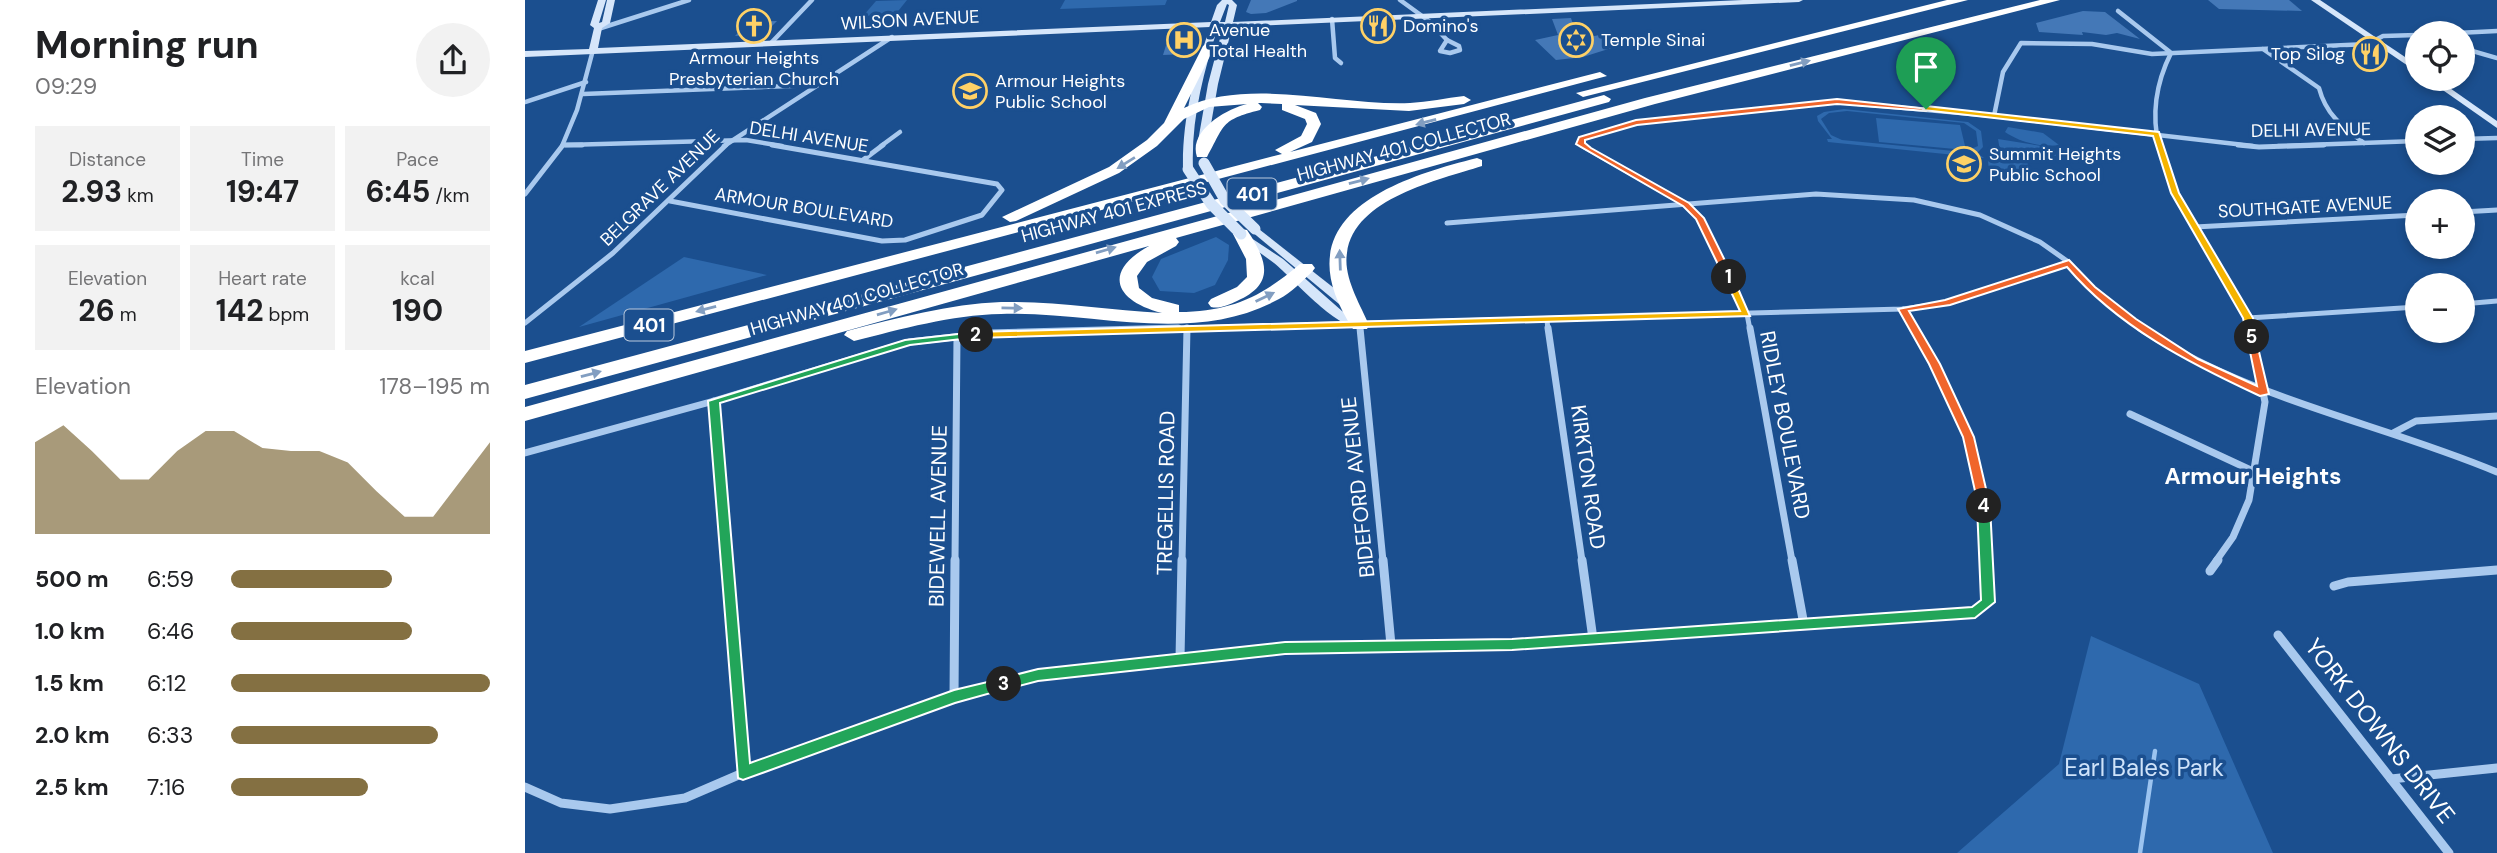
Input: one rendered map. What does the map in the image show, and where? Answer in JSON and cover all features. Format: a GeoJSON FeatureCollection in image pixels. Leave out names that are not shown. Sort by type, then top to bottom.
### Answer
{"type":"FeatureCollection","features":[{"type":"Feature","properties":{"kind":"highway","name":"HIGHWAY 401 COLLECTOR"},"geometry":{"type":"LineString","coordinates":[[525,357],[772,292],[1193,174],[1916,0]]}},
{"type":"Feature","properties":{"kind":"highway","name":"HIGHWAY 401 EXPRESS"},"geometry":{"type":"LineString","coordinates":[[525,378],[1620,83],[1962,0]]}},
{"type":"Feature","properties":{"kind":"highway","name":"HIGHWAY 401 EXPRESS"},"geometry":{"type":"LineString","coordinates":[[525,392],[1548,113],[2000,0]]}},
{"type":"Feature","properties":{"kind":"highway","name":"HIGHWAY 401 COLLECTOR"},"geometry":{"type":"LineString","coordinates":[[525,414],[1246,212],[1734,79],[2054,0]]}},
{"type":"Feature","properties":{"kind":"highway"},"geometry":{"type":"LineString","coordinates":[[1166,129],[1209,46]]}},
{"type":"Feature","properties":{"kind":"highway"},"geometry":{"type":"LineString","coordinates":[[772,292],[808,276],[1028,211],[1114,170],[1135,157],[1194,107],[1261,99],[1409,107],[1587,79]]}},
{"type":"Feature","properties":{"kind":"highway"},"geometry":{"type":"LineString","coordinates":[[1360,325],[1340,273],[1338,251],[1346,232],[1359,213],[1387,195],[1429,178],[1697,94],[1734,79]]}},
{"type":"Feature","properties":{"kind":"highway"},"geometry":{"type":"LineString","coordinates":[[1193,174],[1298,144],[1307,139],[1314,124],[1311,117],[1298,109],[1282,106],[1234,112],[1210,129],[1203,159]]}},
{"type":"Feature","properties":{"kind":"highway"},"geometry":{"type":"LineString","coordinates":[[1246,212],[1191,232],[1144,256],[1132,268],[1128,279],[1131,293],[1147,304],[1168,309],[1195,309],[1229,299],[1248,288],[1257,276],[1258,263],[1248,231]]}},
{"type":"Feature","properties":{"kind":"highway"},"geometry":{"type":"LineString","coordinates":[[680,370],[703,368],[945,314],[1000,307],[1153,319],[1209,316],[1260,300],[1302,272]]}},
{"type":"Feature","properties":{"kind":"main road"},"geometry":{"type":"LineString","coordinates":[[598,28],[594,24],[603,0]]}},
{"type":"Feature","properties":{"kind":"main road"},"geometry":{"type":"LineString","coordinates":[[593,50],[598,28],[608,18],[611,0]]}},
{"type":"Feature","properties":{"kind":"main road"},"geometry":{"type":"LineString","coordinates":[[1248,231],[1212,183],[1203,159],[1210,103],[1233,5],[1227,0],[1221,5],[1215,23],[1188,140],[1193,174],[1201,195],[1215,212],[1248,231],[1302,272],[1338,314],[1360,325]]}},
{"type":"Feature","properties":{"kind":"main road","name":"WILSON AVENUE"},"geometry":{"type":"LineString","coordinates":[[525,54],[1799,0]]}},
{"type":"Feature","properties":{"kind":"main road"},"geometry":{"type":"LineString","coordinates":[[2315,0],[2337,12],[2405,61]]}},
{"type":"Feature","properties":{"kind":"main road"},"geometry":{"type":"LineString","coordinates":[[2326,0],[2337,8],[2337,12]]}},
{"type":"Feature","properties":{"kind":"main road"},"geometry":{"type":"LineString","coordinates":[[2448,91],[2497,125]]}},
{"type":"Feature","properties":{"kind":"street"},"geometry":{"type":"LineString","coordinates":[[598,28],[689,0]]}},
{"type":"Feature","properties":{"kind":"street"},"geometry":{"type":"LineString","coordinates":[[771,43],[812,0]]}},
{"type":"Feature","properties":{"kind":"street"},"geometry":{"type":"LineString","coordinates":[[1400,0],[1429,21],[1447,40]]}},
{"type":"Feature","properties":{"kind":"street"},"geometry":{"type":"LineString","coordinates":[[2118,11],[2171,53]]}},
{"type":"Feature","properties":{"kind":"street"},"geometry":{"type":"LineString","coordinates":[[1332,19],[1335,58],[1341,63]]}},
{"type":"Feature","properties":{"kind":"street"},"geometry":{"type":"LineString","coordinates":[[2475,32],[2497,31]]}},
{"type":"Feature","properties":{"kind":"street","name":"BELGRAVE AVENUE"},"geometry":{"type":"LineString","coordinates":[[525,323],[613,253],[732,139],[892,37]]}},
{"type":"Feature","properties":{"kind":"street"},"geometry":{"type":"LineString","coordinates":[[1994,116],[2003,72],[2021,43],[2053,41],[2152,54],[2368,44],[2374,39],[2405,37]]}},
{"type":"Feature","properties":{"kind":"street"},"geometry":{"type":"LineString","coordinates":[[2263,49],[2319,88],[2323,104],[2335,120],[2364,144]]}},
{"type":"Feature","properties":{"kind":"street"},"geometry":{"type":"LineString","coordinates":[[525,194],[565,145],[583,94],[593,50]]}},
{"type":"Feature","properties":{"kind":"street"},"geometry":{"type":"LineString","coordinates":[[2475,52],[2497,58]]}},
{"type":"Feature","properties":{"kind":"street"},"geometry":{"type":"LineString","coordinates":[[2171,53],[2155,92],[2153,115],[2156,134],[2175,193],[2248,318],[2264,394],[2249,500],[2233,537],[2210,571]]}},
{"type":"Feature","properties":{"kind":"street"},"geometry":{"type":"LineString","coordinates":[[525,102],[586,82]]}},
{"type":"Feature","properties":{"kind":"street"},"geometry":{"type":"LineString","coordinates":[[583,94],[818,85]]}},
{"type":"Feature","properties":{"kind":"street","name":"DELHI AVENUE"},"geometry":{"type":"LineString","coordinates":[[1582,139],[1636,122],[1837,102],[1994,116],[2280,148],[2405,142]]}},
{"type":"Feature","properties":{"kind":"street"},"geometry":{"type":"LineString","coordinates":[[863,160],[900,132]]}},
{"type":"Feature","properties":{"kind":"street"},"geometry":{"type":"LineString","coordinates":[[2475,139],[2497,138]]}},
{"type":"Feature","properties":{"kind":"street","name":"DELHI AVENUE"},"geometry":{"type":"LineString","coordinates":[[565,145],[732,139],[997,184],[1002,190]]}},
{"type":"Feature","properties":{"kind":"street","name":"RIDLEY BOULEVARD"},"geometry":{"type":"LineString","coordinates":[[1582,139],[1580,144],[1588,150],[1686,205],[1700,218],[1747,314],[1804,625]]}},
{"type":"Feature","properties":{"kind":"street","name":"ARMOUR BOULEVARD"},"geometry":{"type":"LineString","coordinates":[[670,201],[882,241],[905,240],[982,215],[1002,190]]}},
{"type":"Feature","properties":{"kind":"street"},"geometry":{"type":"LineString","coordinates":[[1447,223],[1816,194],[1916,201],[1964,212],[2018,230],[2069,263],[2092,289],[2132,321],[2194,361],[2264,394],[2447,450],[2497,472]]}},
{"type":"Feature","properties":{"kind":"street"},"geometry":{"type":"LineString","coordinates":[[2475,212],[2497,211]]}},
{"type":"Feature","properties":{"kind":"street","name":"SOUTHGATE AVENUE"},"geometry":{"type":"LineString","coordinates":[[2195,227],[2405,216]]}},
{"type":"Feature","properties":{"kind":"street"},"geometry":{"type":"LineString","coordinates":[[525,453],[714,401],[909,342],[957,337],[1187,328],[1903,309],[1946,303],[2069,263]]}},
{"type":"Feature","properties":{"kind":"street"},"geometry":{"type":"LineString","coordinates":[[2475,303],[2497,301]]}},
{"type":"Feature","properties":{"kind":"street"},"geometry":{"type":"LineString","coordinates":[[2248,318],[2405,308]]}},
{"type":"Feature","properties":{"kind":"street"},"geometry":{"type":"LineString","coordinates":[[525,787],[561,803],[610,809],[685,798],[743,773],[954,696],[1038,675],[1285,648],[1512,645],[1975,612],[1988,602],[1983,498],[1968,437],[1935,364],[1903,309]]}},
{"type":"Feature","properties":{"kind":"street","name":"KIRKTON ROAD"},"geometry":{"type":"LineString","coordinates":[[1548,320],[1593,639]]}},
{"type":"Feature","properties":{"kind":"street","name":"BIDEFORD AVENUE"},"geometry":{"type":"LineString","coordinates":[[1360,325],[1391,645]]}},
{"type":"Feature","properties":{"kind":"street","name":"TREGELLIS ROAD"},"geometry":{"type":"LineString","coordinates":[[1180,658],[1187,328]]}},
{"type":"Feature","properties":{"kind":"street","name":"BIDEWELL AVENUE"},"geometry":{"type":"LineString","coordinates":[[954,696],[957,337]]}},
{"type":"Feature","properties":{"kind":"street"},"geometry":{"type":"LineString","coordinates":[[714,401],[743,773]]}},
{"type":"Feature","properties":{"kind":"street"},"geometry":{"type":"LineString","coordinates":[[2130,414],[2255,472]]}},
{"type":"Feature","properties":{"kind":"street"},"geometry":{"type":"LineString","coordinates":[[2393,433],[2416,421],[2497,415]]}},
{"type":"Feature","properties":{"kind":"street"},"geometry":{"type":"LineString","coordinates":[[2335,586],[2348,582],[2497,570]]}},
{"type":"Feature","properties":{"kind":"street","name":"YORK DOWNS DRIVE"},"geometry":{"type":"LineString","coordinates":[[2278,635],[2449,853]]}},
{"type":"Feature","properties":{"kind":"street"},"geometry":{"type":"LineString","coordinates":[[2391,779],[2497,768]]}},
{"type":"Feature","properties":{"kind":"green space"},"geometry":{"type":"Polygon","coordinates":[[[907,0],[895,15],[863,16],[876,1],[907,0]]]}},
{"type":"Feature","properties":{"kind":"green space"},"geometry":{"type":"Polygon","coordinates":[[[1065,0],[1167,0],[1165,5],[1060,9],[1065,0]]]}},
{"type":"Feature","properties":{"kind":"green space"},"geometry":{"type":"Polygon","coordinates":[[[1844,109],[1968,122],[1981,131],[1983,147],[1977,153],[1984,158],[1828,142],[1827,139],[1832,139],[1817,116],[1824,112],[1844,109]],[[1847,111],[1829,113],[1821,119],[1831,135],[1842,140],[1964,152],[1978,146],[1976,131],[1964,123],[1847,111]]]}},
{"type":"Feature","properties":{"kind":"green space"},"geometry":{"type":"Polygon","coordinates":[[[1876,118],[1960,125],[1966,150],[1879,142],[1876,118]]]}},
{"type":"Feature","properties":{"kind":"green space"},"geometry":{"type":"Polygon","coordinates":[[[2008,127],[2043,133],[2059,145],[2046,146],[2024,141],[2005,132],[2008,127]]]}},
{"type":"Feature","properties":{"kind":"green space"},"geometry":{"type":"Polygon","coordinates":[[[1998,139],[2054,148],[2056,156],[2026,153],[2029,172],[2033,173],[2034,178],[1989,170],[1988,161],[2002,162],[1998,139]]]}},
{"type":"Feature","properties":{"kind":"green space"},"geometry":{"type":"Polygon","coordinates":[[[1216,237],[1229,245],[1228,260],[1215,285],[1194,293],[1160,291],[1152,277],[1161,259],[1216,237]]]}},
{"type":"Feature","properties":{"kind":"green space"},"geometry":{"type":"Polygon","coordinates":[[[684,257],[767,275],[579,327],[684,257]]]}},
{"type":"Feature","properties":{"kind":"green space","name":"Earl Bales Park"},"geometry":{"type":"Polygon","coordinates":[[[2091,636],[2199,684],[2273,853],[1957,853],[2059,764],[2091,636]]]}},
{"type":"Feature","properties":{"kind":"building"},"geometry":{"type":"Polygon","coordinates":[[[1251,0],[1297,1],[1266,13],[1251,14],[1246,12],[1251,0]]]}},
{"type":"Feature","properties":{"kind":"building"},"geometry":{"type":"Polygon","coordinates":[[[2208,0],[2289,0],[2302,11],[2219,9],[2208,0]]]}},
{"type":"Feature","properties":{"kind":"building"},"geometry":{"type":"Polygon","coordinates":[[[2083,11],[2105,12],[2140,39],[2117,33],[2106,35],[2082,32],[2083,35],[2039,32],[2036,23],[2083,11]]]}},
{"type":"Feature","properties":{"kind":"building","name":"Temple Sinai"},"geometry":{"type":"Polygon","coordinates":[[[1571,18],[1576,34],[1590,37],[1604,34],[1621,45],[1583,57],[1556,60],[1535,40],[1558,35],[1552,19],[1571,18]]]}},
{"type":"Feature","properties":{"kind":"building","name":"Armour Heights Presbyterian Church"},"geometry":{"type":"Polygon","coordinates":[[[777,21],[765,33],[735,36],[749,22],[777,21]]]}},
{"type":"Feature","properties":{"kind":"building"},"geometry":{"type":"Polygon","coordinates":[[[1191,38],[1187,54],[1163,55],[1168,39],[1191,38]]]}},
{"type":"Feature","properties":{"kind":"waterway"},"geometry":{"type":"LineString","coordinates":[[2140,853],[2155,751]]}},
{"type":"Feature","properties":{"kind":"place","name":"Armour Heights Presbyterian Church"},"geometry":{"type":"Point","coordinates":[754,26]}},
{"type":"Feature","properties":{"kind":"place","name":"Domino's"},"geometry":{"type":"Point","coordinates":[1378,26]}},
{"type":"Feature","properties":{"kind":"place","name":"Avenue Total Health"},"geometry":{"type":"Point","coordinates":[1184,40]}},
{"type":"Feature","properties":{"kind":"place","name":"Temple Sinai"},"geometry":{"type":"Point","coordinates":[1576,40]}},
{"type":"Feature","properties":{"kind":"place","name":"Top Silog"},"geometry":{"type":"Point","coordinates":[2370,54]}},
{"type":"Feature","properties":{"kind":"place","name":"Armour Heights Public School"},"geometry":{"type":"Point","coordinates":[970,91]}},
{"type":"Feature","properties":{"kind":"place","name":"Summit Heights Public School"},"geometry":{"type":"Point","coordinates":[1964,164]}},
{"type":"Feature","properties":{"kind":"district","name":"Armour Heights"},"geometry":{"type":"Point","coordinates":[2253,476]}},
{"type":"Feature","properties":{"kind":"route"},"geometry":{"type":"LineString","coordinates":[[1837,102],[1926,109],[2156,134],[2166,172],[2175,193],[2248,318],[2264,394],[2194,361],[2132,321],[2092,289],[2069,263],[1946,303],[1903,309],[1935,364],[1968,437],[1983,498],[1988,602],[1975,612],[1512,645],[1285,648],[1038,675],[954,696],[743,773],[714,401],[909,342],[990,333],[1747,314],[1700,218],[1686,205],[1588,150],[1580,144],[1582,139],[1636,122],[1837,102]]}}]}
